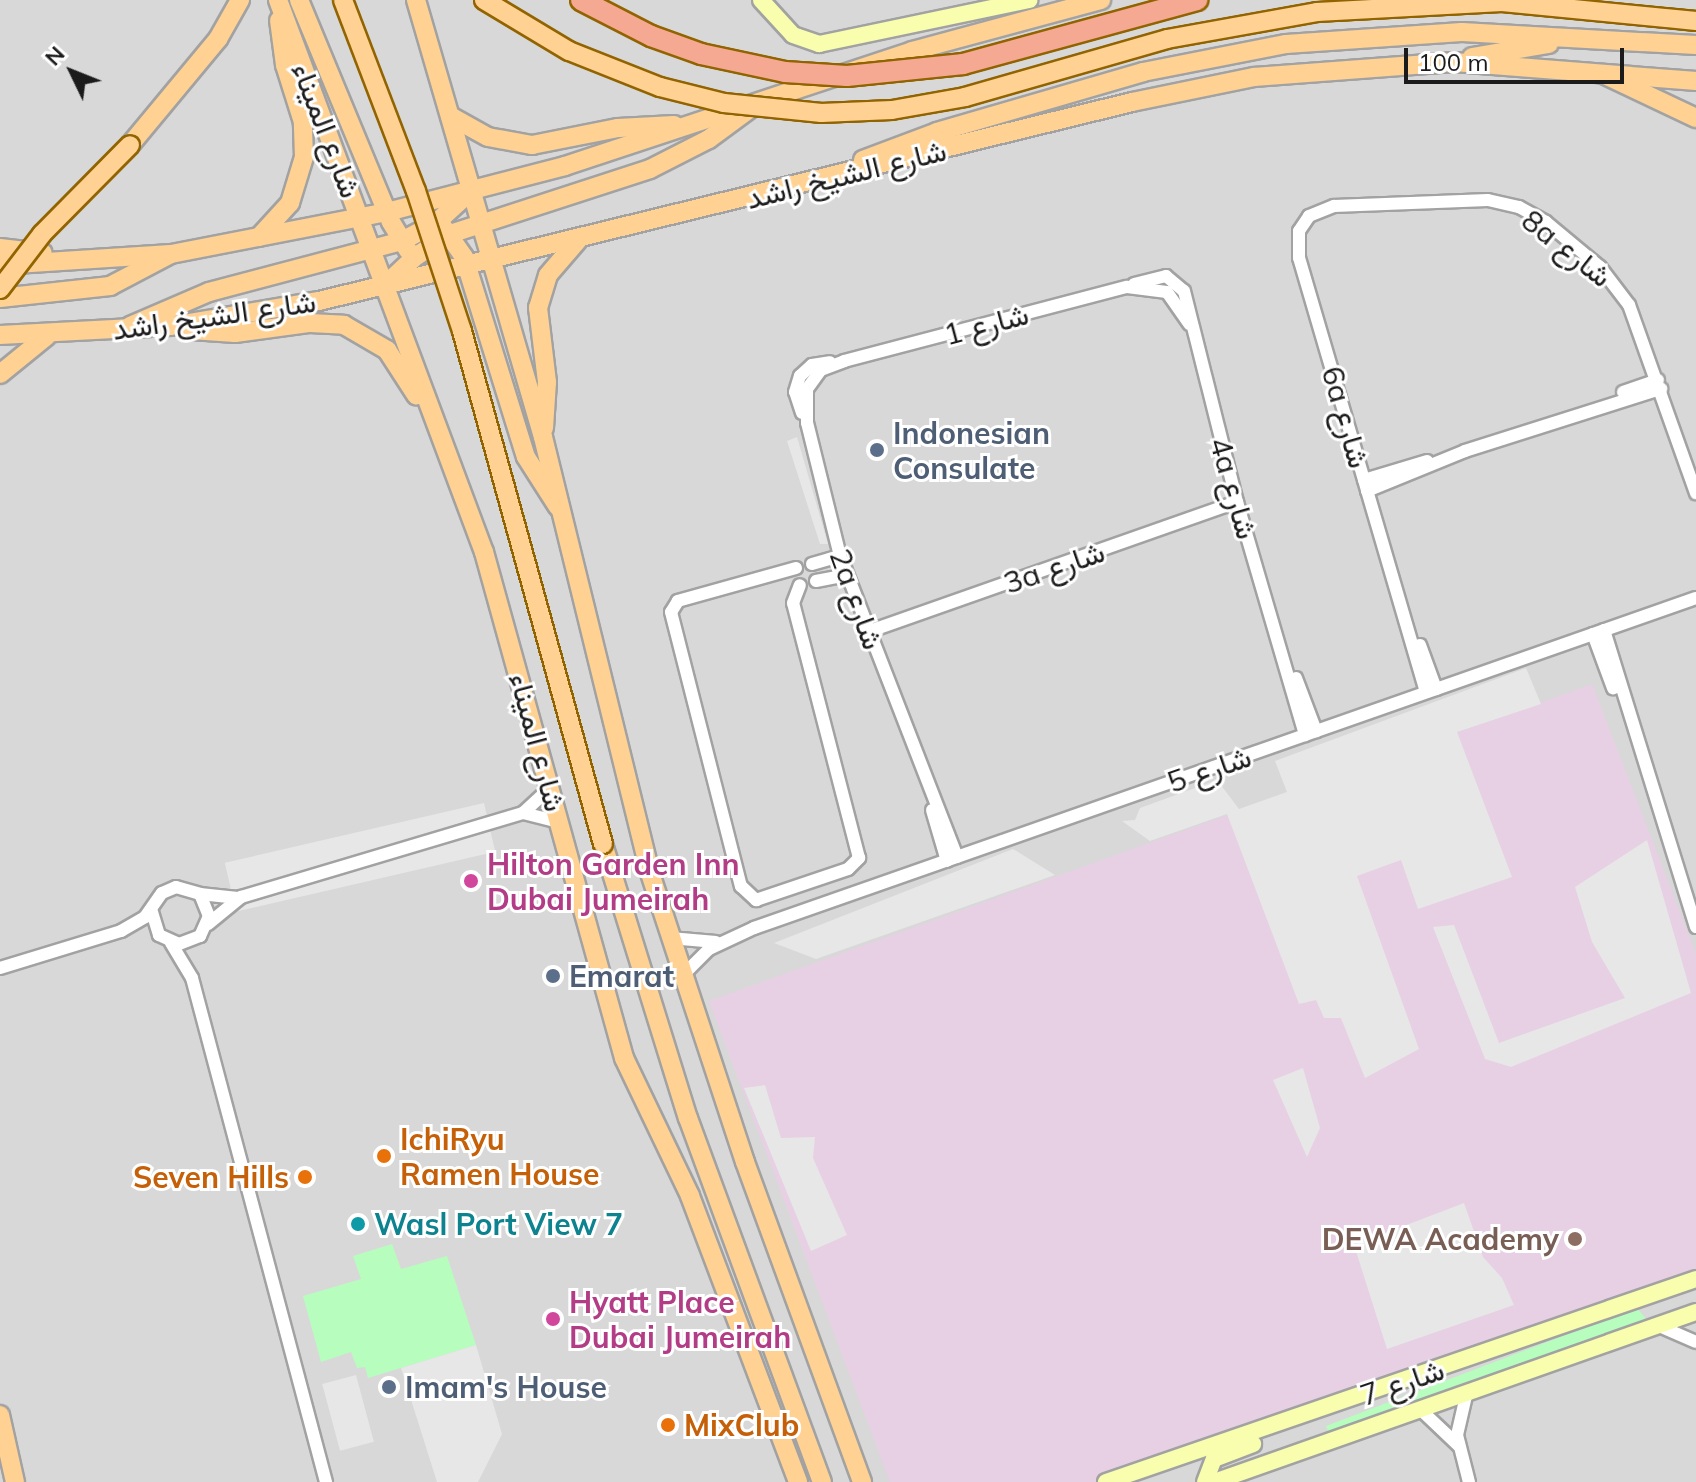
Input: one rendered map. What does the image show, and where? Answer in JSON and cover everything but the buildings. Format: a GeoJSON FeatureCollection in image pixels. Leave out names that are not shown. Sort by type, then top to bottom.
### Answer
{"type":"FeatureCollection","features":[{"type":"Feature","properties":{"kind":"highway"},"geometry":{"type":"LineString","coordinates":[[581,0],[651,36],[701,54],[785,72],[847,76],[963,64],[1197,0]]}},
{"type":"Feature","properties":{"kind":"main road"},"geometry":{"type":"LineString","coordinates":[[0,289],[42,234],[170,100],[240,0]]}},
{"type":"Feature","properties":{"kind":"main road"},"geometry":{"type":"LineString","coordinates":[[299,0],[387,212],[402,241],[415,257],[437,273]]}},
{"type":"Feature","properties":{"kind":"main road"},"geometry":{"type":"LineString","coordinates":[[343,0],[453,303],[603,844],[665,1051],[822,1482]]}},
{"type":"Feature","properties":{"kind":"main road"},"geometry":{"type":"LineString","coordinates":[[416,0],[543,437],[630,801],[670,938],[862,1482]]}},
{"type":"Feature","properties":{"kind":"main road"},"geometry":{"type":"LineString","coordinates":[[484,0],[569,51],[650,84],[724,103],[821,113],[892,110],[965,97],[1167,39],[1317,12],[1502,2],[1696,21]]}},
{"type":"Feature","properties":{"kind":"main road"},"geometry":{"type":"LineString","coordinates":[[761,0],[793,35],[819,44],[1029,0]]}},
{"type":"Feature","properties":{"kind":"main road"},"geometry":{"type":"LineString","coordinates":[[0,265],[171,254],[387,212],[689,125],[912,51],[1101,0]]}},
{"type":"Feature","properties":{"kind":"main road"},"geometry":{"type":"LineString","coordinates":[[258,238],[290,203],[304,157],[303,122],[281,46],[279,3]]}},
{"type":"Feature","properties":{"kind":"main road","name":"شارع الميناء"},"geometry":{"type":"LineString","coordinates":[[279,3],[484,552],[633,1082],[690,1196],[798,1482]]}},
{"type":"Feature","properties":{"kind":"main road"},"geometry":{"type":"LineString","coordinates":[[821,180],[937,132],[1108,82],[1238,51],[1384,35],[1513,32],[1696,48]]}},
{"type":"Feature","properties":{"kind":"main road"},"geometry":{"type":"LineString","coordinates":[[1454,62],[1537,45],[1696,48]]}},
{"type":"Feature","properties":{"kind":"main road","name":"شارع الشيخ راشد"},"geometry":{"type":"LineString","coordinates":[[0,335],[121,331],[270,311],[1211,85],[1321,69],[1454,62],[1696,81]]}},
{"type":"Feature","properties":{"kind":"main road"},"geometry":{"type":"LineString","coordinates":[[1599,71],[1696,118]]}},
{"type":"Feature","properties":{"kind":"main road"},"geometry":{"type":"LineString","coordinates":[[121,331],[209,292],[373,251],[444,228],[481,222],[567,199],[670,160],[763,99]]}},
{"type":"Feature","properties":{"kind":"main road"},"geometry":{"type":"LineString","coordinates":[[450,116],[488,137],[532,145],[627,127],[689,125]]}},
{"type":"Feature","properties":{"kind":"main road"},"geometry":{"type":"LineString","coordinates":[[385,285],[444,228],[472,190]]}},
{"type":"Feature","properties":{"kind":"main road"},"geometry":{"type":"LineString","coordinates":[[407,207],[444,228],[467,266],[519,442],[541,486],[562,512]]}},
{"type":"Feature","properties":{"kind":"main road"},"geometry":{"type":"LineString","coordinates":[[543,437],[547,396],[538,331],[540,297],[555,264],[580,238]]}},
{"type":"Feature","properties":{"kind":"main road"},"geometry":{"type":"LineString","coordinates":[[0,248],[72,262]]}},
{"type":"Feature","properties":{"kind":"main road"},"geometry":{"type":"LineString","coordinates":[[0,298],[110,286],[171,254]]}},
{"type":"Feature","properties":{"kind":"main road"},"geometry":{"type":"LineString","coordinates":[[171,326],[219,333],[321,322],[355,329],[396,360],[447,450]]}},
{"type":"Feature","properties":{"kind":"main road"},"geometry":{"type":"LineString","coordinates":[[0,374],[49,334]]}},
{"type":"Feature","properties":{"kind":"main road"},"geometry":{"type":"LineString","coordinates":[[633,1082],[676,1146],[722,1251],[759,1308]]}},
{"type":"Feature","properties":{"kind":"main road","name":"شارع 7"},"geometry":{"type":"LineString","coordinates":[[1106,1482],[1271,1428],[1696,1279]]}},
{"type":"Feature","properties":{"kind":"main road","name":"شارع 7"},"geometry":{"type":"LineString","coordinates":[[1214,1482],[1466,1396],[1696,1312]]}},
{"type":"Feature","properties":{"kind":"main road"},"geometry":{"type":"LineString","coordinates":[[0,1415],[4,1444],[15,1482]]}},
{"type":"Feature","properties":{"kind":"main road"},"geometry":{"type":"LineString","coordinates":[[1205,1482],[1214,1459],[1259,1442],[1271,1428]]}},
{"type":"Feature","properties":{"kind":"street","name":"8a شارع"},"geometry":{"type":"LineString","coordinates":[[1303,223],[1316,211],[1334,206],[1472,199],[1519,207],[1546,222],[1611,278],[1637,319],[1696,493]]}},
{"type":"Feature","properties":{"kind":"street","name":"6a شارع"},"geometry":{"type":"LineString","coordinates":[[1303,223],[1299,258],[1403,609],[1431,691]]}},
{"type":"Feature","properties":{"kind":"street","name":"شارع 1"},"geometry":{"type":"LineString","coordinates":[[805,379],[844,361],[1127,287],[1150,276],[1170,286]]}},
{"type":"Feature","properties":{"kind":"street","name":"4a شارع"},"geometry":{"type":"LineString","coordinates":[[1170,286],[1189,324],[1237,502],[1311,733]]}},
{"type":"Feature","properties":{"kind":"street","name":"2a شارع"},"geometry":{"type":"LineString","coordinates":[[805,379],[796,400],[807,423],[840,556],[952,859]]}},
{"type":"Feature","properties":{"kind":"street"},"geometry":{"type":"LineString","coordinates":[[1366,486],[1659,384]]}},
{"type":"Feature","properties":{"kind":"street","name":"3a شارع"},"geometry":{"type":"LineString","coordinates":[[870,631],[1237,502]]}},
{"type":"Feature","properties":{"kind":"street"},"geometry":{"type":"LineString","coordinates":[[812,564],[840,556]]}},
{"type":"Feature","properties":{"kind":"street"},"geometry":{"type":"LineString","coordinates":[[796,568],[683,600],[671,612],[741,886],[756,900],[848,869],[859,858],[793,603],[800,585]]}},
{"type":"Feature","properties":{"kind":"street"},"geometry":{"type":"LineString","coordinates":[[816,581],[846,575]]}},
{"type":"Feature","properties":{"kind":"street","name":"شارع 5"},"geometry":{"type":"LineString","coordinates":[[670,938],[695,943],[723,941],[1696,598]]}},
{"type":"Feature","properties":{"kind":"street"},"geometry":{"type":"LineString","coordinates":[[1598,632],[1694,911],[1696,927]]}},
{"type":"Feature","properties":{"kind":"street"},"geometry":{"type":"LineString","coordinates":[[4,965],[112,934],[152,912],[169,889],[185,887],[200,894],[241,897],[523,813],[550,788]]}},
{"type":"Feature","properties":{"kind":"street"},"geometry":{"type":"LineString","coordinates":[[523,813],[560,822]]}},
{"type":"Feature","properties":{"kind":"street"},"geometry":{"type":"LineString","coordinates":[[200,894],[208,908],[208,924]]}},
{"type":"Feature","properties":{"kind":"street"},"geometry":{"type":"LineString","coordinates":[[192,978],[194,941],[208,924],[241,897]]}},
{"type":"Feature","properties":{"kind":"street"},"geometry":{"type":"LineString","coordinates":[[152,912],[159,935]]}},
{"type":"Feature","properties":{"kind":"street"},"geometry":{"type":"LineString","coordinates":[[112,934],[159,935],[171,943],[192,978],[326,1482]]}},
{"type":"Feature","properties":{"kind":"street"},"geometry":{"type":"LineString","coordinates":[[171,943],[194,941]]}},
{"type":"Feature","properties":{"kind":"street","name":"شارع 5"},"geometry":{"type":"LineString","coordinates":[[682,976],[723,941]]}},
{"type":"Feature","properties":{"kind":"street"},"geometry":{"type":"LineString","coordinates":[[1656,1325],[1696,1342]]}},
{"type":"Feature","properties":{"kind":"street"},"geometry":{"type":"LineString","coordinates":[[1466,1396],[1458,1445],[1469,1482]]}},
{"type":"Feature","properties":{"kind":"street"},"geometry":{"type":"LineString","coordinates":[[1422,1411],[1458,1445]]}},
{"type":"Feature","properties":{"kind":"shaded area"},"geometry":{"type":"Polygon","coordinates":[[[0,0],[1696,0],[1696,1482],[0,1482],[0,0]]]}},
{"type":"Feature","properties":{"kind":"shaded area"},"geometry":{"type":"Polygon","coordinates":[[[797,437],[828,544],[820,544],[787,441],[797,437]]]}},
{"type":"Feature","properties":{"kind":"shaded area"},"geometry":{"type":"Polygon","coordinates":[[[1526,668],[1541,704],[1457,732],[1512,877],[1418,909],[1401,860],[1357,876],[1419,1049],[1365,1078],[1341,1018],[1324,1018],[1316,1000],[1299,1004],[1227,814],[1150,841],[1122,821],[1135,820],[1140,808],[1217,780],[1239,809],[1287,792],[1275,761],[1526,668]]]}},
{"type":"Feature","properties":{"kind":"shaded area"},"geometry":{"type":"Polygon","coordinates":[[[1592,684],[1696,954],[1696,1278],[1095,1482],[890,1482],[709,1001],[1592,684]]]}},
{"type":"Feature","properties":{"kind":"shaded area"},"geometry":{"type":"Polygon","coordinates":[[[484,803],[495,852],[236,912],[225,863],[484,803]]]}},
{"type":"Feature","properties":{"kind":"shaded area"},"geometry":{"type":"Polygon","coordinates":[[[1647,840],[1691,993],[1511,1067],[1485,1059],[1433,927],[1454,925],[1499,1043],[1625,998],[1592,942],[1575,887],[1647,840]]]}},
{"type":"Feature","properties":{"kind":"shaded area"},"geometry":{"type":"Polygon","coordinates":[[[1013,849],[1055,875],[816,959],[774,943],[1013,849]]]}},
{"type":"Feature","properties":{"kind":"shaded area"},"geometry":{"type":"Polygon","coordinates":[[[1303,1068],[1320,1128],[1307,1157],[1273,1080],[1303,1068]]]}},
{"type":"Feature","properties":{"kind":"shaded area"},"geometry":{"type":"Polygon","coordinates":[[[765,1085],[781,1138],[815,1137],[813,1158],[847,1235],[811,1251],[744,1088],[765,1085]]]}},
{"type":"Feature","properties":{"kind":"shaded area"},"geometry":{"type":"Polygon","coordinates":[[[1464,1203],[1483,1257],[1502,1278],[1514,1305],[1387,1349],[1354,1245],[1464,1203]]]}},
{"type":"Feature","properties":{"kind":"shaded area"},"geometry":{"type":"Polygon","coordinates":[[[476,1345],[502,1434],[478,1482],[437,1482],[401,1368],[476,1345]]]}},
{"type":"Feature","properties":{"kind":"shaded area"},"geometry":{"type":"Polygon","coordinates":[[[356,1375],[374,1442],[340,1451],[322,1384],[356,1375]]]}},
{"type":"Feature","properties":{"kind":"green space"},"geometry":{"type":"Polygon","coordinates":[[[392,1244],[401,1269],[447,1256],[476,1345],[368,1378],[365,1367],[357,1368],[351,1352],[321,1362],[303,1296],[361,1279],[353,1256],[392,1244]]]}},
{"type":"Feature","properties":{"kind":"green space"},"geometry":{"type":"Polygon","coordinates":[[[1637,1308],[1646,1319],[1506,1377],[1330,1436],[1326,1426],[1637,1308]]]}},
{"type":"Feature","properties":{"kind":"place","name":"Indonesian Consulate"},"geometry":{"type":"Point","coordinates":[877,450]}},
{"type":"Feature","properties":{"kind":"place","name":"Hilton Garden Inn Dubai Jumeirah"},"geometry":{"type":"Point","coordinates":[471,881]}},
{"type":"Feature","properties":{"kind":"place","name":"Emarat"},"geometry":{"type":"Point","coordinates":[553,976]}},
{"type":"Feature","properties":{"kind":"place","name":"IchiRyu Ramen House"},"geometry":{"type":"Point","coordinates":[384,1156]}},
{"type":"Feature","properties":{"kind":"place","name":"Seven Hills"},"geometry":{"type":"Point","coordinates":[305,1177]}},
{"type":"Feature","properties":{"kind":"place","name":"Wasl Port View 7"},"geometry":{"type":"Point","coordinates":[358,1224]}},
{"type":"Feature","properties":{"kind":"place","name":"DEWA Academy"},"geometry":{"type":"Point","coordinates":[1575,1239]}},
{"type":"Feature","properties":{"kind":"place","name":"Hyatt Place Dubai Jumeirah"},"geometry":{"type":"Point","coordinates":[553,1319]}},
{"type":"Feature","properties":{"kind":"place","name":"Imam's House"},"geometry":{"type":"Point","coordinates":[389,1387]}},
{"type":"Feature","properties":{"kind":"place","name":"MixClub"},"geometry":{"type":"Point","coordinates":[668,1425]}}]}
